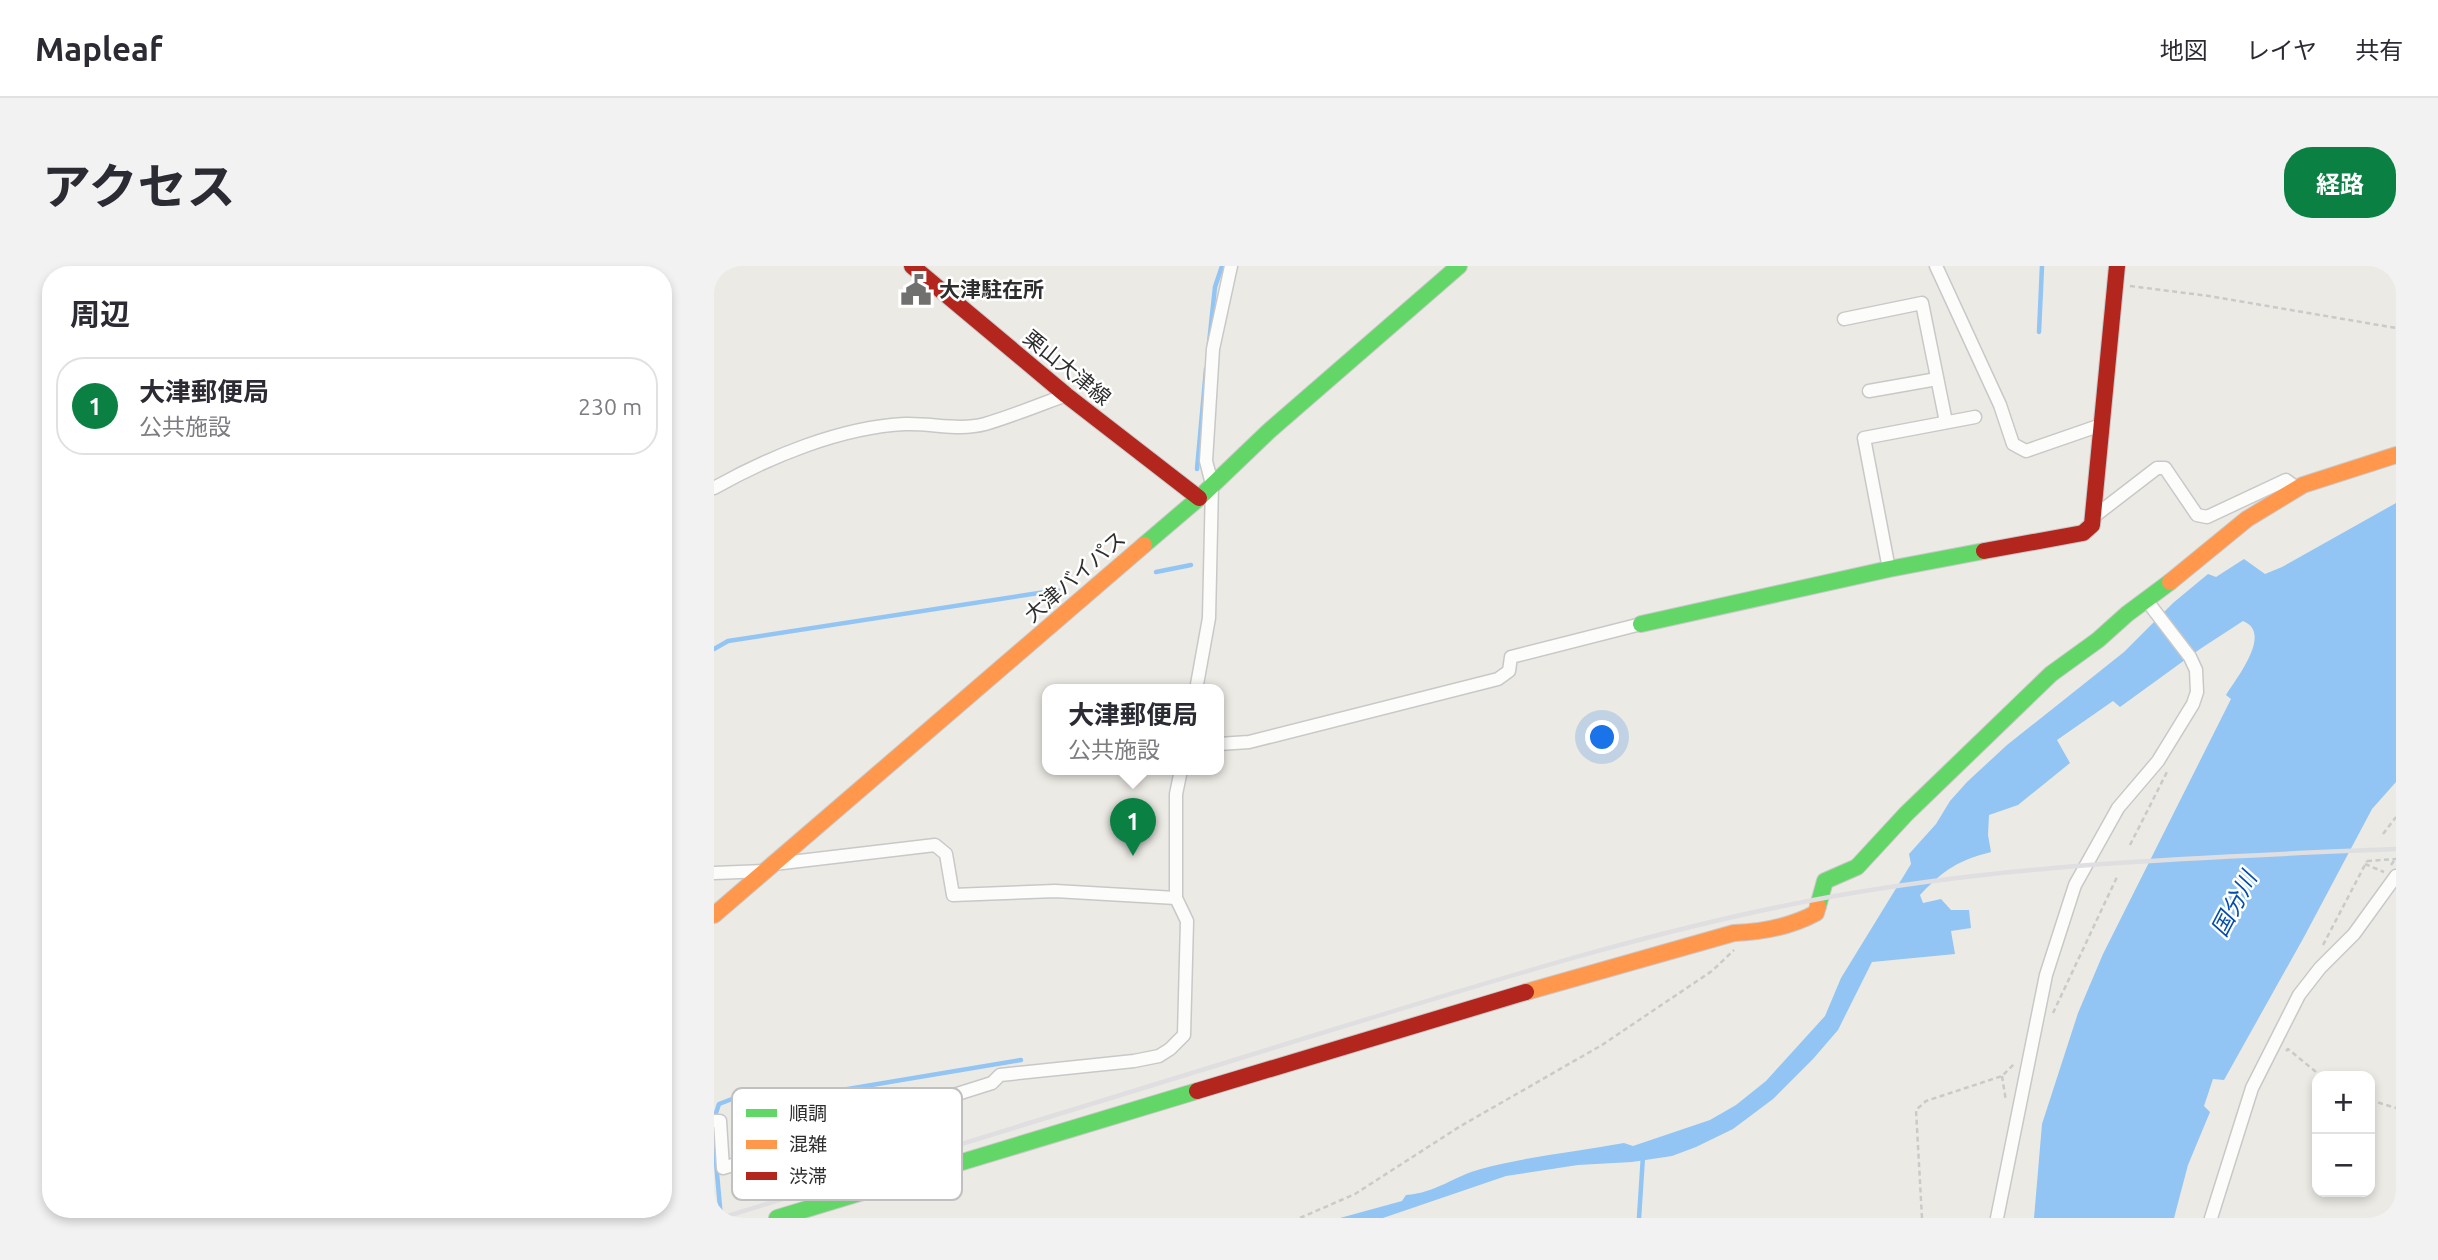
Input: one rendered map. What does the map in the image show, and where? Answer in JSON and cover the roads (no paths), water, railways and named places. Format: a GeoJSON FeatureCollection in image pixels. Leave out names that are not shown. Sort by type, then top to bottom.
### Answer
{"type":"FeatureCollection","features":[{"type":"Feature","properties":{"kind":"street","name":"栗山大津線"},"geometry":{"type":"LineString","coordinates":[[912,266],[1066,395],[1199,498]]}},
{"type":"Feature","properties":{"kind":"street"},"geometry":{"type":"LineString","coordinates":[[1197,684],[1209,618],[1212,484],[1206,461],[1213,349],[1231,266]]}},
{"type":"Feature","properties":{"kind":"street","name":"大津バイパス"},"geometry":{"type":"LineString","coordinates":[[714,915],[1199,498],[1269,431],[1459,266]]}},
{"type":"Feature","properties":{"kind":"street"},"geometry":{"type":"LineString","coordinates":[[1936,266],[2000,405],[2013,444],[2025,451],[2101,425]]}},
{"type":"Feature","properties":{"kind":"street"},"geometry":{"type":"LineString","coordinates":[[1224,744],[1249,742],[1498,679],[1509,671],[1511,657],[1641,624],[1889,569],[2082,533],[2092,525],[2117,266]]}},
{"type":"Feature","properties":{"kind":"street"},"geometry":{"type":"LineString","coordinates":[[1844,319],[1922,303],[1946,422]]}},
{"type":"Feature","properties":{"kind":"street"},"geometry":{"type":"LineString","coordinates":[[1869,391],[1937,379]]}},
{"type":"Feature","properties":{"kind":"street"},"geometry":{"type":"LineString","coordinates":[[714,488],[767,460],[815,442],[905,424],[963,427],[984,424],[1066,395]]}},
{"type":"Feature","properties":{"kind":"street"},"geometry":{"type":"LineString","coordinates":[[1889,569],[1864,438],[1975,416]]}},
{"type":"Feature","properties":{"kind":"street"},"geometry":{"type":"LineString","coordinates":[[962,1162],[1524,993],[1734,933],[1751,933],[1801,922],[1816,913],[1825,881],[1857,867],[1906,814],[2051,674],[2098,640],[2127,614],[2150,605],[2247,519],[2297,488],[2396,455]]}},
{"type":"Feature","properties":{"kind":"street"},"geometry":{"type":"LineString","coordinates":[[2092,518],[2157,468],[2165,468],[2197,515],[2207,517],[2286,480],[2297,488]]}},
{"type":"Feature","properties":{"kind":"street"},"geometry":{"type":"LineString","coordinates":[[1997,1218],[2046,975],[2075,885],[2118,808],[2158,761],[2193,704],[2197,692],[2196,670],[2190,657],[2150,605]]}},
{"type":"Feature","properties":{"kind":"street"},"geometry":{"type":"LineString","coordinates":[[962,1092],[992,1083],[1000,1075],[1159,1056],[1184,1035],[1187,921],[1176,898],[1176,794],[1180,775]]}},
{"type":"Feature","properties":{"kind":"street"},"geometry":{"type":"LineString","coordinates":[[714,873],[935,845],[946,854],[953,895],[1055,891],[1176,898]]}},
{"type":"Feature","properties":{"kind":"street"},"geometry":{"type":"LineString","coordinates":[[2211,1218],[2252,1088],[2299,995],[2320,968],[2354,934],[2393,876]]}},
{"type":"Feature","properties":{"kind":"street"},"geometry":{"type":"LineString","coordinates":[[714,1121],[720,1121],[723,1168],[732,1165]]}},
{"type":"Feature","properties":{"kind":"street"},"geometry":{"type":"LineString","coordinates":[[777,1218],[837,1200]]}},
{"type":"Feature","properties":{"kind":"water","name":"国分川"},"geometry":{"type":"Polygon","coordinates":[[[2396,503],[2396,782],[2372,809],[2224,1080],[2213,1079],[2204,1106],[2210,1112],[2188,1165],[2174,1218],[2034,1218],[2042,1124],[2078,1013],[2103,954],[2231,699],[2226,695],[2250,656],[2255,635],[2251,627],[2243,621],[2120,707],[2113,701],[2057,740],[2070,763],[2018,805],[1989,815],[1991,852],[1952,867],[1920,895],[1923,903],[1941,899],[1951,910],[1969,910],[1971,928],[1951,931],[1955,954],[1872,962],[1838,1030],[1773,1099],[1733,1129],[1672,1156],[1632,1162],[1578,1165],[1506,1176],[1383,1218],[1340,1218],[1402,1201],[1406,1195],[1427,1191],[1471,1172],[1499,1165],[1624,1143],[1633,1146],[1710,1120],[1736,1105],[1766,1081],[1825,1016],[1841,978],[1911,864],[1909,854],[1936,824],[1950,801],[1967,782],[2007,745],[2124,652],[2173,603],[2208,574],[2216,577],[2244,559],[2265,574],[2396,503]]]}},
{"type":"Feature","properties":{"kind":"waterway"},"geometry":{"type":"LineString","coordinates":[[1209,343],[1215,287],[1222,266]]}},
{"type":"Feature","properties":{"kind":"waterway"},"geometry":{"type":"LineString","coordinates":[[2039,332],[2042,266]]}},
{"type":"Feature","properties":{"kind":"waterway"},"geometry":{"type":"LineString","coordinates":[[1197,469],[1206,369]]}},
{"type":"Feature","properties":{"kind":"waterway"},"geometry":{"type":"LineString","coordinates":[[1156,572],[1191,565]]}},
{"type":"Feature","properties":{"kind":"waterway"},"geometry":{"type":"LineString","coordinates":[[714,649],[728,641],[1058,590]]}},
{"type":"Feature","properties":{"kind":"waterway"},"geometry":{"type":"LineString","coordinates":[[854,1088],[1021,1060]]}},
{"type":"Feature","properties":{"kind":"waterway"},"geometry":{"type":"LineString","coordinates":[[714,1119],[719,1104],[732,1099]]}},
{"type":"Feature","properties":{"kind":"waterway"},"geometry":{"type":"LineString","coordinates":[[714,1140],[721,1218]]}},
{"type":"Feature","properties":{"kind":"waterway"},"geometry":{"type":"LineString","coordinates":[[1639,1218],[1643,1156]]}},
{"type":"Feature","properties":{"kind":"railway"},"geometry":{"type":"LineString","coordinates":[[962,1144],[1515,975],[1642,939],[1770,909],[1905,885],[2045,869],[2396,849]]}},
{"type":"Feature","properties":{"kind":"railway"},"geometry":{"type":"LineString","coordinates":[[721,1218],[779,1200]]}},
{"type":"Feature","properties":{"kind":"place","name":"大津駐在所"},"geometry":{"type":"Point","coordinates":[916,290]}},
{"type":"Feature","properties":{"kind":"place","name":"大津郵便局"},"geometry":{"type":"Point","coordinates":[1133,856]}}]}
